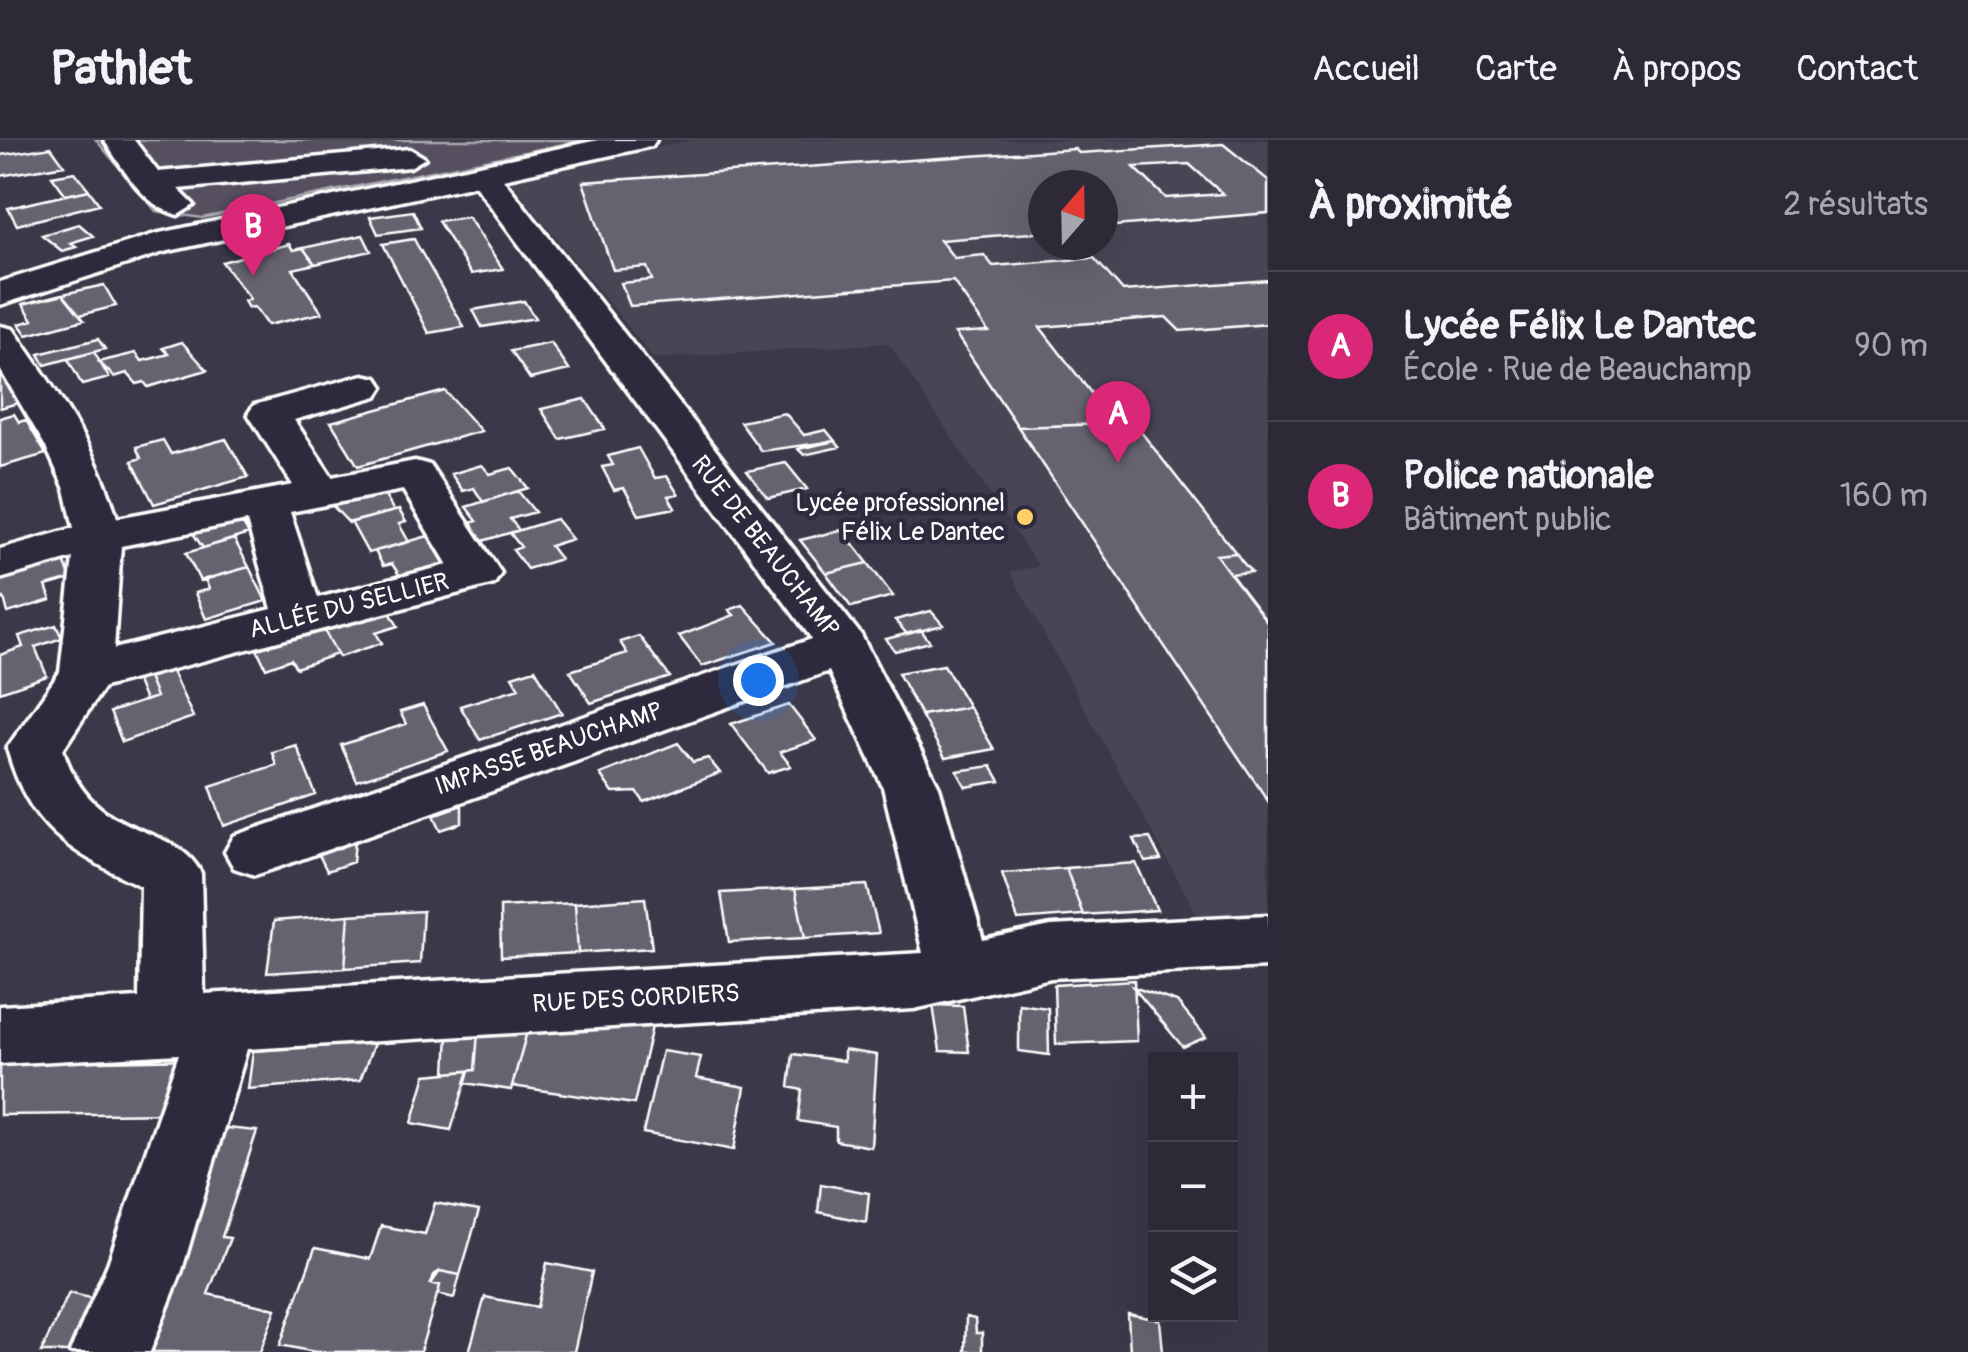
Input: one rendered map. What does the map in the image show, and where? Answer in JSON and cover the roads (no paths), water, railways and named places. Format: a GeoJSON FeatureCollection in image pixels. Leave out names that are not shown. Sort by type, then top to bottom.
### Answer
{"type":"FeatureCollection","features":[{"type":"Feature","properties":{"kind":"street"},"geometry":{"type":"LineString","coordinates":[[119,140],[155,244]]}},
{"type":"Feature","properties":{"kind":"street"},"geometry":{"type":"LineString","coordinates":[[137,191],[319,146],[440,140]]}},
{"type":"Feature","properties":{"kind":"street"},"geometry":{"type":"LineString","coordinates":[[0,294],[155,244],[641,140]]}},
{"type":"Feature","properties":{"kind":"street"},"geometry":{"type":"LineString","coordinates":[[137,191],[406,171],[401,158],[530,146]]}},
{"type":"Feature","properties":{"kind":"street","name":"RUE DE BEAUCHAMP"},"geometry":{"type":"LineString","coordinates":[[482,172],[686,444],[793,575],[843,648],[911,787],[960,969]]}},
{"type":"Feature","properties":{"kind":"street"},"geometry":{"type":"LineString","coordinates":[[137,191],[176,205],[321,193]]}},
{"type":"Feature","properties":{"kind":"street"},"geometry":{"type":"LineString","coordinates":[[0,337],[67,447],[87,489],[99,536],[86,674],[18,748],[54,803],[76,825],[171,872],[194,1025],[212,1061],[144,1270],[110,1352]]}},
{"type":"Feature","properties":{"kind":"street"},"geometry":{"type":"LineString","coordinates":[[320,491],[269,414],[363,387]]}},
{"type":"Feature","properties":{"kind":"street","name":"ALLÉE DU SELLIER"},"geometry":{"type":"LineString","coordinates":[[0,564],[99,536],[416,474],[478,573],[86,674]]}},
{"type":"Feature","properties":{"kind":"street"},"geometry":{"type":"LineString","coordinates":[[264,502],[300,619]]}},
{"type":"Feature","properties":{"kind":"street","name":"IMPASSE BEAUCHAMP"},"geometry":{"type":"LineString","coordinates":[[255,852],[843,648]]}},
{"type":"Feature","properties":{"kind":"street","name":"RUE DES CORDIERS"},"geometry":{"type":"LineString","coordinates":[[0,1035],[914,982],[1050,952],[1268,942]]}},
{"type":"Feature","properties":{"kind":"place","name":"Police nationale"},"geometry":{"type":"Point","coordinates":[253,276]}},
{"type":"Feature","properties":{"kind":"place","name":"Lycée Félix Le Dantec"},"geometry":{"type":"Point","coordinates":[1118,463]}},
{"type":"Feature","properties":{"kind":"place","name":"Lycée professionnel Félix Le Dantec"},"geometry":{"type":"Point","coordinates":[1025,517]}}]}
